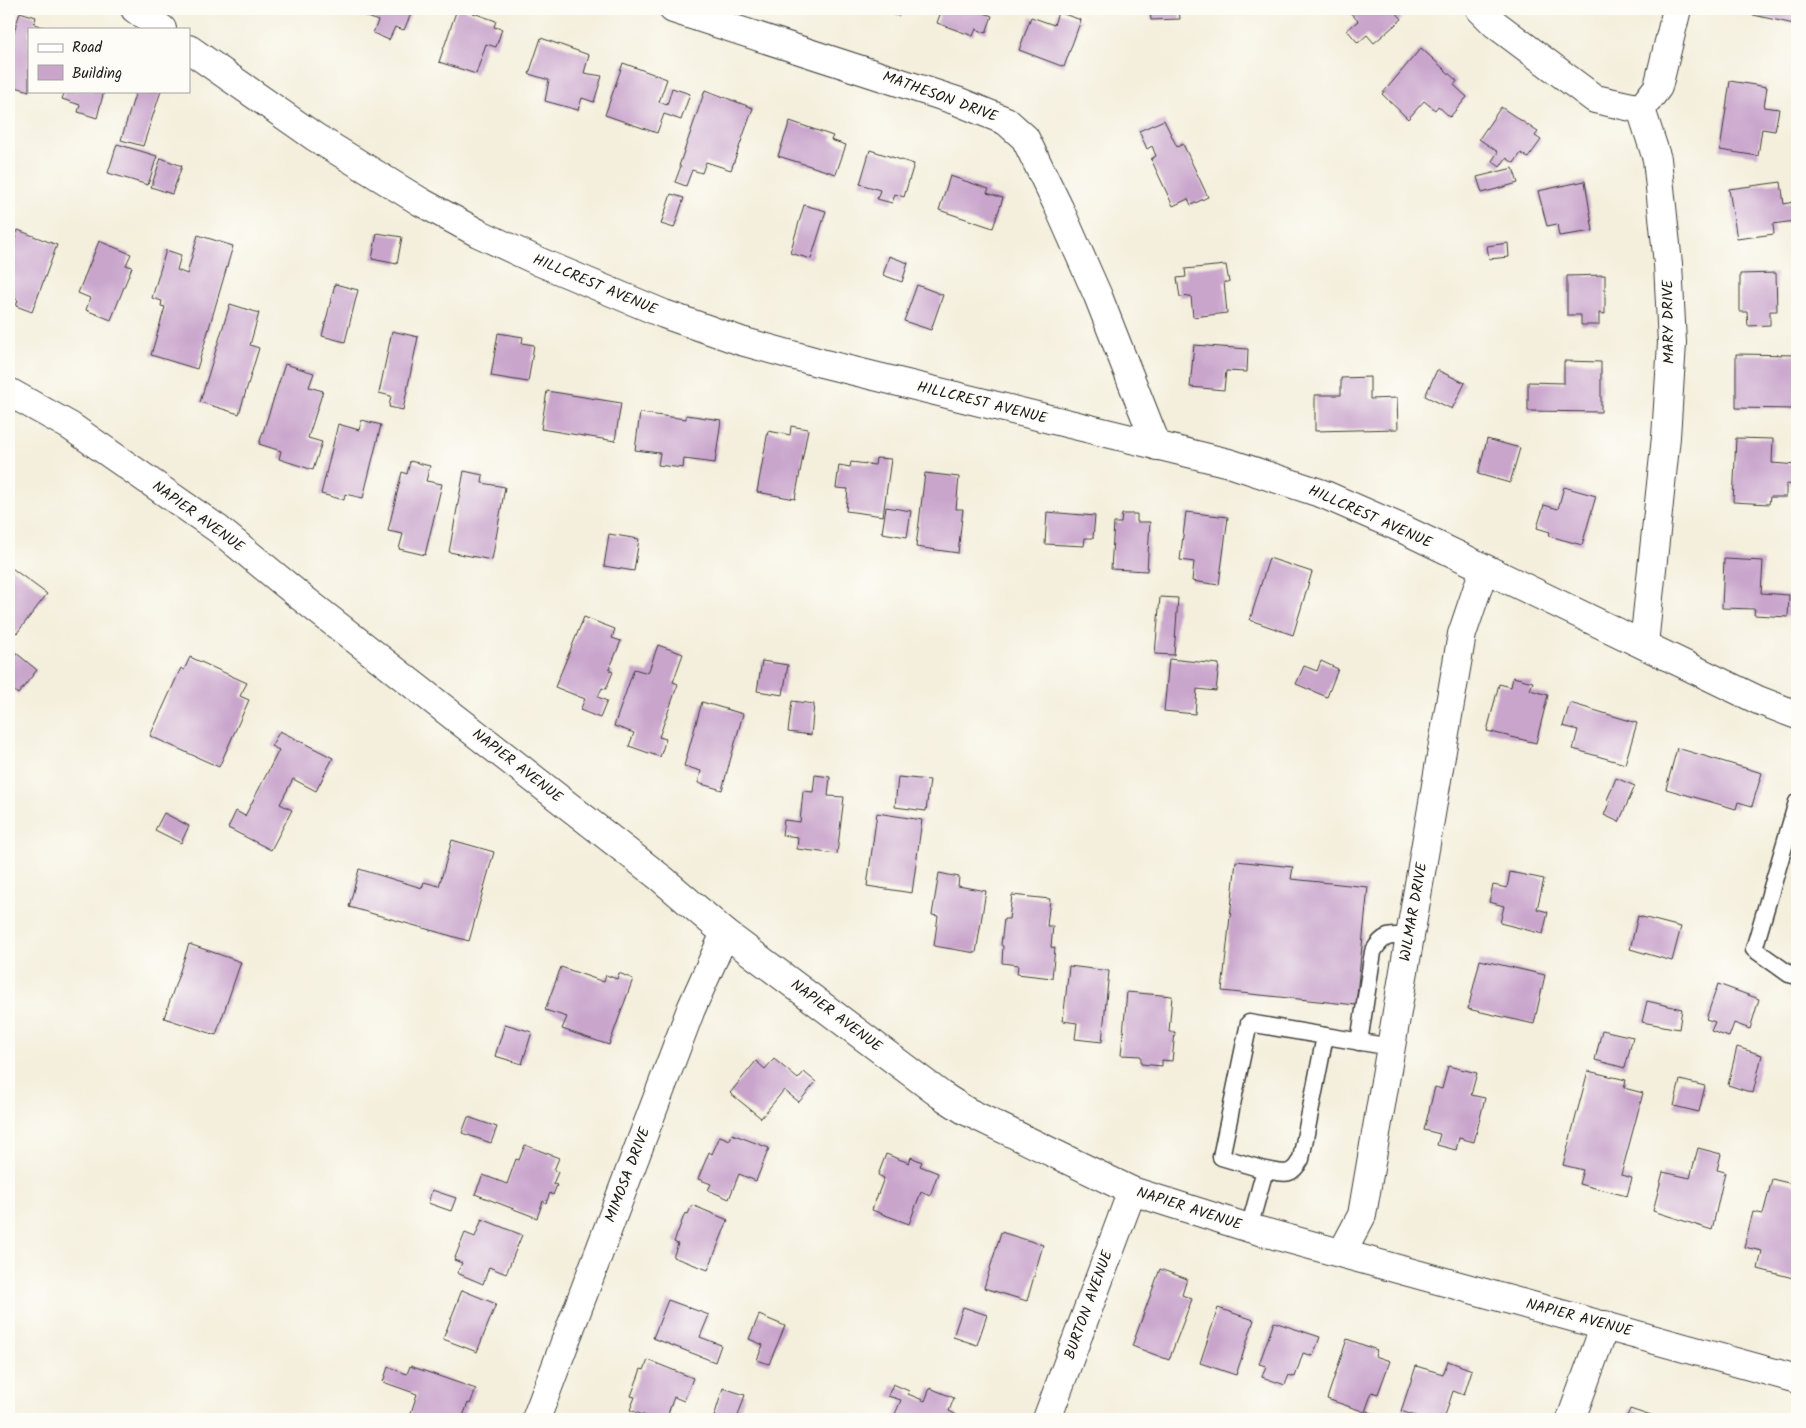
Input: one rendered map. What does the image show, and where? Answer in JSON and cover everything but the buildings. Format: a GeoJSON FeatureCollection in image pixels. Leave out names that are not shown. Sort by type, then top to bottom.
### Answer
{"type":"FeatureCollection","features":[{"type":"Feature","properties":{"kind":"street"},"geometry":{"type":"LineString","coordinates":[[135,9],[161,28]]}},
{"type":"Feature","properties":{"kind":"street","name":"MATHESON DRIVE"},"geometry":{"type":"LineString","coordinates":[[673,9],[957,100],[1006,121],[1025,138],[1059,208],[1098,296],[1157,446]]}},
{"type":"Feature","properties":{"kind":"street"},"geometry":{"type":"LineString","coordinates":[[1480,9],[1495,24],[1595,99],[1641,109],[1658,87],[1677,9]]}},
{"type":"Feature","properties":{"kind":"street","name":"HILLCREST AVENUE"},"geometry":{"type":"LineString","coordinates":[[190,49],[315,137],[421,202],[540,262],[629,299],[681,320],[758,346],[821,364],[1229,463],[1323,494],[1403,529],[1758,700],[1797,715]]}},
{"type":"Feature","properties":{"kind":"street","name":"MARY DRIVE"},"geometry":{"type":"LineString","coordinates":[[1641,109],[1657,159],[1668,264],[1672,343],[1666,437],[1644,644]]}},
{"type":"Feature","properties":{"kind":"street","name":"NAPIER AVENUE"},"geometry":{"type":"LineString","coordinates":[[9,392],[70,426],[218,529],[309,603],[662,879],[725,933],[941,1095],[966,1111],[1132,1191],[1249,1228],[1797,1379]]}},
{"type":"Feature","properties":{"kind":"street","name":"WILMAR DRIVE"},"geometry":{"type":"LineString","coordinates":[[1342,1253],[1362,1215],[1462,634],[1484,569]]}},
{"type":"Feature","properties":{"kind":"street","name":"MIMOSA DRIVE"},"geometry":{"type":"LineString","coordinates":[[536,1419],[691,1009],[725,933]]}},
{"type":"Feature","properties":{"kind":"street","name":"BURTON AVENUE"},"geometry":{"type":"LineString","coordinates":[[1047,1419],[1132,1191]]}},
{"type":"Feature","properties":{"kind":"street"},"geometry":{"type":"LineString","coordinates":[[1571,1419],[1605,1326]]}},
{"type":"Feature","properties":{"kind":"lane"},"geometry":{"type":"LineString","coordinates":[[1797,802],[1754,949],[1789,974],[1797,976]]}},
{"type":"Feature","properties":{"kind":"lane"},"geometry":{"type":"LineString","coordinates":[[1359,1042],[1372,952],[1379,942],[1391,936],[1410,936]]}},
{"type":"Feature","properties":{"kind":"lane"},"geometry":{"type":"LineString","coordinates":[[1325,1036],[1301,1159],[1295,1170],[1286,1174],[1221,1157],[1249,1023],[1391,1047]]}},
{"type":"Feature","properties":{"kind":"lane"},"geometry":{"type":"LineString","coordinates":[[1249,1228],[1265,1170]]}}]}
